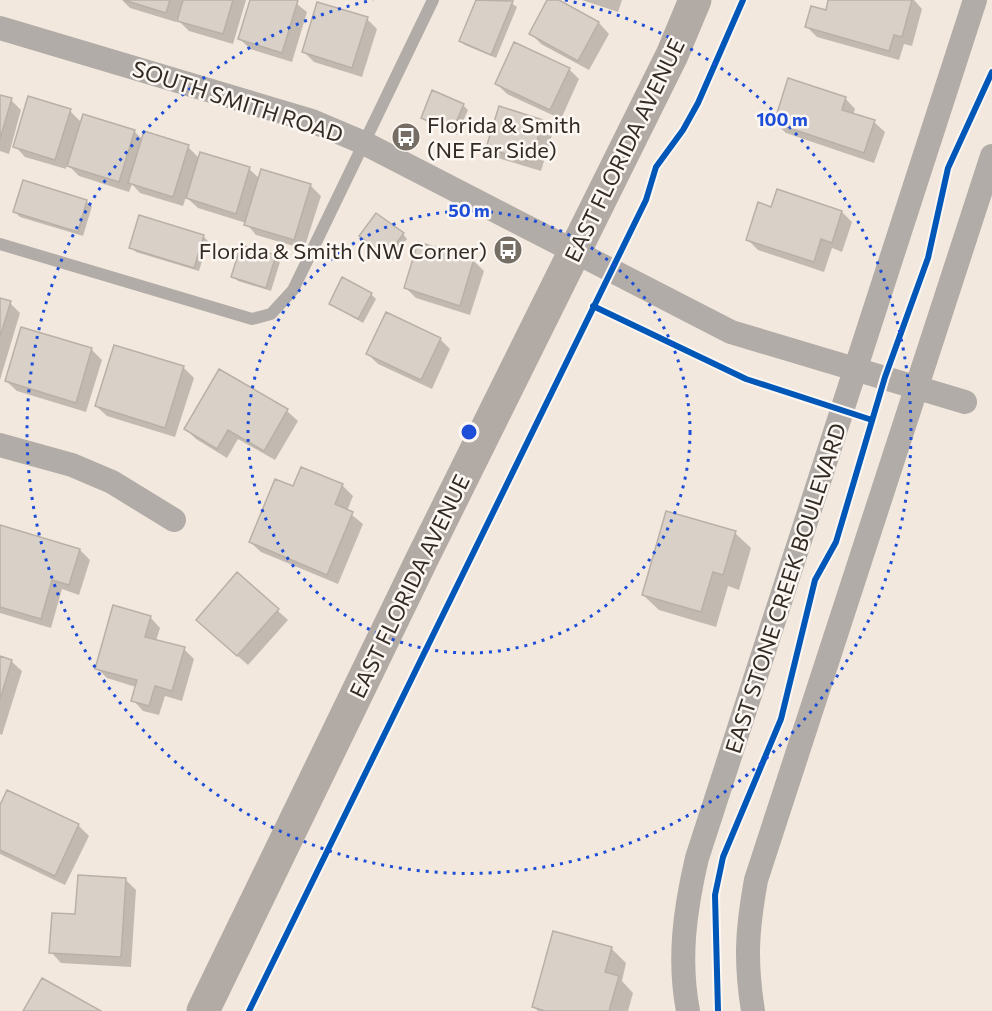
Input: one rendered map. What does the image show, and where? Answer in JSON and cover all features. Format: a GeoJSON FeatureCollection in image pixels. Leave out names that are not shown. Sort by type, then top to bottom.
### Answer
{"type":"FeatureCollection","features":[{"type":"Feature","properties":{"kind":"street","name":"EAST FLORIDA AVENUE"},"geometry":{"type":"LineString","coordinates":[[203,1011],[574,250],[672,55],[695,0]]}},
{"type":"Feature","properties":{"kind":"street","name":"EAST STONE CREEK BOULEVARD"},"geometry":{"type":"LineString","coordinates":[[688,1011],[683,953],[687,903],[697,858],[858,369],[975,0]]}},
{"type":"Feature","properties":{"kind":"street","name":"SOUTH SMITH ROAD"},"geometry":{"type":"LineString","coordinates":[[0,28],[312,121],[364,143],[731,332],[965,402]]}},
{"type":"Feature","properties":{"kind":"street"},"geometry":{"type":"LineString","coordinates":[[753,1011],[747,973],[747,935],[756,880],[992,156]]}},
{"type":"Feature","properties":{"kind":"street"},"geometry":{"type":"LineString","coordinates":[[0,445],[72,465],[92,473],[112,482],[174,520]]}},
{"type":"Feature","properties":{"kind":"lane"},"geometry":{"type":"LineString","coordinates":[[0,244],[252,319],[271,314],[293,290],[433,0]]}},
{"type":"Feature","properties":{"kind":"building"},"geometry":{"type":"Polygon","coordinates":[[[124,0],[170,0],[166,13],[124,0]]]}},
{"type":"Feature","properties":{"kind":"building"},"geometry":{"type":"Polygon","coordinates":[[[183,0],[233,0],[223,34],[177,21],[183,0]]]}},
{"type":"Feature","properties":{"kind":"building"},"geometry":{"type":"Polygon","coordinates":[[[250,0],[298,0],[282,53],[238,39],[250,0]]]}},
{"type":"Feature","properties":{"kind":"building"},"geometry":{"type":"Polygon","coordinates":[[[476,0],[513,1],[491,55],[459,41],[476,0]]]}},
{"type":"Feature","properties":{"kind":"building"},"geometry":{"type":"Polygon","coordinates":[[[547,0],[559,0],[599,22],[578,61],[529,34],[547,0]]]}},
{"type":"Feature","properties":{"kind":"building"},"geometry":{"type":"Polygon","coordinates":[[[828,0],[912,0],[902,37],[894,35],[889,51],[805,27],[811,6],[826,10],[828,0]]]}},
{"type":"Feature","properties":{"kind":"building"},"geometry":{"type":"Polygon","coordinates":[[[317,2],[368,17],[352,68],[302,52],[317,2]]]}},
{"type":"Feature","properties":{"kind":"building"},"geometry":{"type":"Polygon","coordinates":[[[514,42],[570,68],[550,110],[495,84],[514,42]]]}},
{"type":"Feature","properties":{"kind":"building"},"geometry":{"type":"Polygon","coordinates":[[[788,78],[846,97],[842,110],[875,120],[864,153],[774,123],[788,78]]]}},
{"type":"Feature","properties":{"kind":"building"},"geometry":{"type":"Polygon","coordinates":[[[432,90],[464,104],[452,131],[421,118],[432,90]]]}},
{"type":"Feature","properties":{"kind":"building"},"geometry":{"type":"Polygon","coordinates":[[[0,95],[12,98],[0,139],[0,95]]]}},
{"type":"Feature","properties":{"kind":"building"},"geometry":{"type":"Polygon","coordinates":[[[28,96],[71,109],[55,160],[13,147],[28,96]]]}},
{"type":"Feature","properties":{"kind":"building"},"geometry":{"type":"Polygon","coordinates":[[[499,106],[543,120],[531,161],[486,148],[499,106]]]}},
{"type":"Feature","properties":{"kind":"building"},"geometry":{"type":"Polygon","coordinates":[[[83,114],[135,130],[119,182],[67,166],[83,114]]]}},
{"type":"Feature","properties":{"kind":"building"},"geometry":{"type":"Polygon","coordinates":[[[144,131],[189,145],[173,197],[128,183],[144,131]]]}},
{"type":"Feature","properties":{"kind":"building"},"geometry":{"type":"Polygon","coordinates":[[[200,152],[250,167],[236,214],[186,198],[200,152]]]}},
{"type":"Feature","properties":{"kind":"building"},"geometry":{"type":"Polygon","coordinates":[[[261,169],[311,184],[294,240],[244,225],[261,169]]]}},
{"type":"Feature","properties":{"kind":"building"},"geometry":{"type":"Polygon","coordinates":[[[23,180],[87,200],[78,232],[13,212],[23,180]]]}},
{"type":"Feature","properties":{"kind":"building"},"geometry":{"type":"Polygon","coordinates":[[[777,189],[842,211],[832,243],[821,239],[814,262],[746,240],[758,202],[771,207],[777,189]]]}},
{"type":"Feature","properties":{"kind":"building"},"geometry":{"type":"Polygon","coordinates":[[[376,213],[404,233],[387,256],[359,236],[376,213]]]}},
{"type":"Feature","properties":{"kind":"building"},"geometry":{"type":"Polygon","coordinates":[[[139,215],[204,235],[194,268],[129,248],[139,215]]]}},
{"type":"Feature","properties":{"kind":"building"},"geometry":{"type":"Polygon","coordinates":[[[418,242],[474,259],[460,306],[404,288],[418,242]]]}},
{"type":"Feature","properties":{"kind":"building"},"geometry":{"type":"Polygon","coordinates":[[[241,245],[276,255],[266,288],[231,277],[241,245]]]}},
{"type":"Feature","properties":{"kind":"building"},"geometry":{"type":"Polygon","coordinates":[[[342,277],[372,293],[358,319],[329,304],[342,277]]]}},
{"type":"Feature","properties":{"kind":"building"},"geometry":{"type":"Polygon","coordinates":[[[0,298],[11,301],[0,337],[0,298]]]}},
{"type":"Feature","properties":{"kind":"building"},"geometry":{"type":"Polygon","coordinates":[[[386,312],[441,338],[421,380],[366,354],[386,312]]]}},
{"type":"Feature","properties":{"kind":"building"},"geometry":{"type":"Polygon","coordinates":[[[21,327],[92,348],[76,403],[5,381],[21,327]]]}},
{"type":"Feature","properties":{"kind":"building"},"geometry":{"type":"Polygon","coordinates":[[[114,345],[184,366],[165,428],[95,406],[114,345]]]}},
{"type":"Feature","properties":{"kind":"building"},"geometry":{"type":"Polygon","coordinates":[[[219,369],[288,409],[264,451],[228,430],[217,449],[184,429],[219,369]]]}},
{"type":"Feature","properties":{"kind":"building"},"geometry":{"type":"Polygon","coordinates":[[[301,467],[343,484],[335,504],[353,512],[327,575],[249,542],[275,479],[293,486],[301,467]]]}},
{"type":"Feature","properties":{"kind":"building"},"geometry":{"type":"Polygon","coordinates":[[[666,511],[736,531],[723,575],[713,572],[701,612],[642,595],[666,511]]]}},
{"type":"Feature","properties":{"kind":"building"},"geometry":{"type":"Polygon","coordinates":[[[0,525],[80,549],[69,585],[52,580],[41,619],[0,607],[0,525]]]}},
{"type":"Feature","properties":{"kind":"building"},"geometry":{"type":"Polygon","coordinates":[[[237,572],[279,609],[237,656],[196,620],[237,572]]]}},
{"type":"Feature","properties":{"kind":"building"},"geometry":{"type":"Polygon","coordinates":[[[113,605],[151,616],[145,637],[185,647],[172,691],[155,686],[149,706],[131,701],[137,680],[95,669],[113,605]]]}},
{"type":"Feature","properties":{"kind":"building"},"geometry":{"type":"Polygon","coordinates":[[[0,656],[12,660],[0,699],[0,656]]]}},
{"type":"Feature","properties":{"kind":"building"},"geometry":{"type":"Polygon","coordinates":[[[7,790],[79,824],[55,876],[0,850],[0,805],[7,790]]]}},
{"type":"Feature","properties":{"kind":"building"},"geometry":{"type":"Polygon","coordinates":[[[78,875],[126,878],[121,957],[49,953],[52,913],[75,914],[78,875]]]}},
{"type":"Feature","properties":{"kind":"building"},"geometry":{"type":"Polygon","coordinates":[[[553,931],[612,947],[605,972],[619,976],[609,1011],[545,1011],[532,1007],[553,931]]]}},
{"type":"Feature","properties":{"kind":"building"},"geometry":{"type":"Polygon","coordinates":[[[42,978],[101,1011],[23,1011],[42,978]]]}},
{"type":"Feature","properties":{"kind":"cycle path"},"geometry":{"type":"LineString","coordinates":[[249,1011],[646,200],[656,167],[683,130],[698,103],[743,0]]}},
{"type":"Feature","properties":{"kind":"cycle path"},"geometry":{"type":"LineString","coordinates":[[718,1011],[715,895],[723,857],[781,719],[815,580],[836,542],[885,377],[928,258],[948,168],[992,72]]}},
{"type":"Feature","properties":{"kind":"cycle path"},"geometry":{"type":"LineString","coordinates":[[593,306],[746,379],[872,420]]}},
{"type":"Feature","properties":{"kind":"place","name":"Florida & Smith (NE Far Side)"},"geometry":{"type":"Point","coordinates":[406,137]}},
{"type":"Feature","properties":{"kind":"place","name":"Florida & Smith (NW Corner)"},"geometry":{"type":"Point","coordinates":[508,250]}}]}
